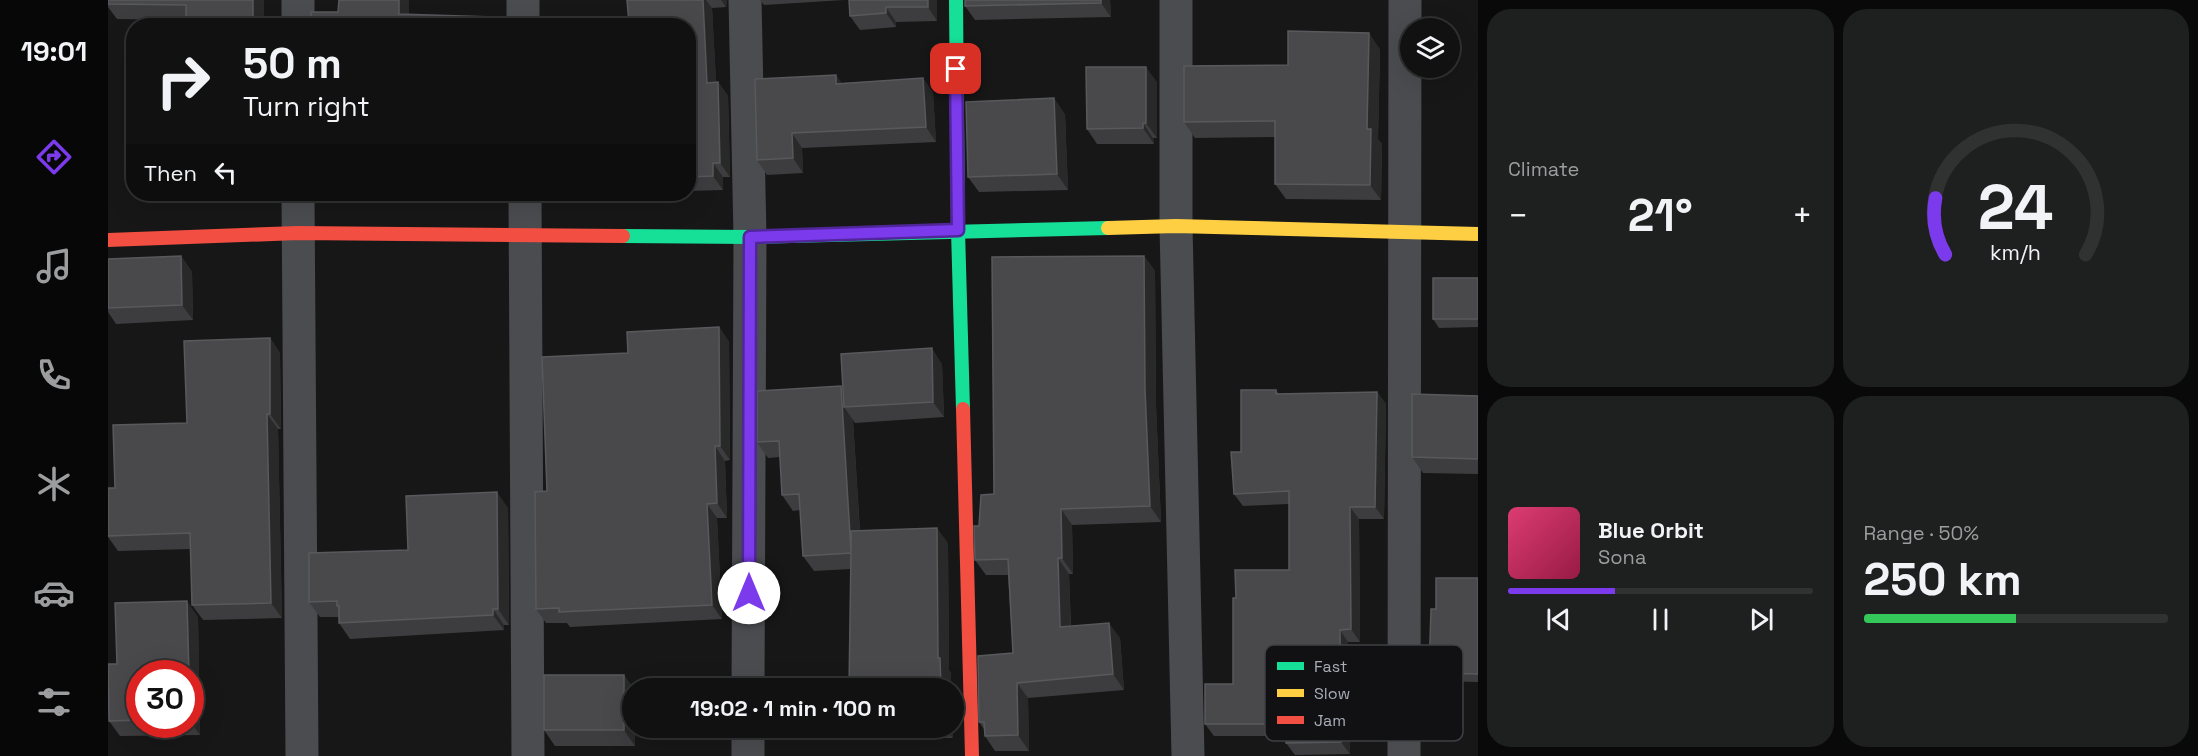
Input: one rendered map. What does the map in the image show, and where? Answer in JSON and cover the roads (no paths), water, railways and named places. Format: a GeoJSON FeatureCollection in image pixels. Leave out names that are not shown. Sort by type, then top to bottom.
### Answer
{"type":"FeatureCollection","features":[{"type":"Feature","properties":{"kind":"street"},"geometry":{"type":"LineString","coordinates":[[298,0],[298,18]]}},
{"type":"Feature","properties":{"kind":"street"},"geometry":{"type":"LineString","coordinates":[[523,0],[523,18]]}},
{"type":"Feature","properties":{"kind":"street"},"geometry":{"type":"LineString","coordinates":[[745,0],[750,237],[748,678]]}},
{"type":"Feature","properties":{"kind":"street"},"geometry":{"type":"LineString","coordinates":[[956,0],[958,230],[972,756]]}},
{"type":"Feature","properties":{"kind":"street"},"geometry":{"type":"LineString","coordinates":[[1176,0],[1176,226],[1188,756]]}},
{"type":"Feature","properties":{"kind":"street"},"geometry":{"type":"LineString","coordinates":[[1404,645],[1405,0]]}},
{"type":"Feature","properties":{"kind":"street"},"geometry":{"type":"LineString","coordinates":[[298,201],[302,756]]}},
{"type":"Feature","properties":{"kind":"street"},"geometry":{"type":"LineString","coordinates":[[525,201],[528,756]]}},
{"type":"Feature","properties":{"kind":"street"},"geometry":{"type":"LineString","coordinates":[[108,240],[298,233],[750,237],[1176,226],[1478,234]]}},
{"type":"Feature","properties":{"kind":"street"},"geometry":{"type":"LineString","coordinates":[[748,738],[748,756]]}},
{"type":"Feature","properties":{"kind":"street"},"geometry":{"type":"LineString","coordinates":[[1404,741],[1404,756]]}}]}
